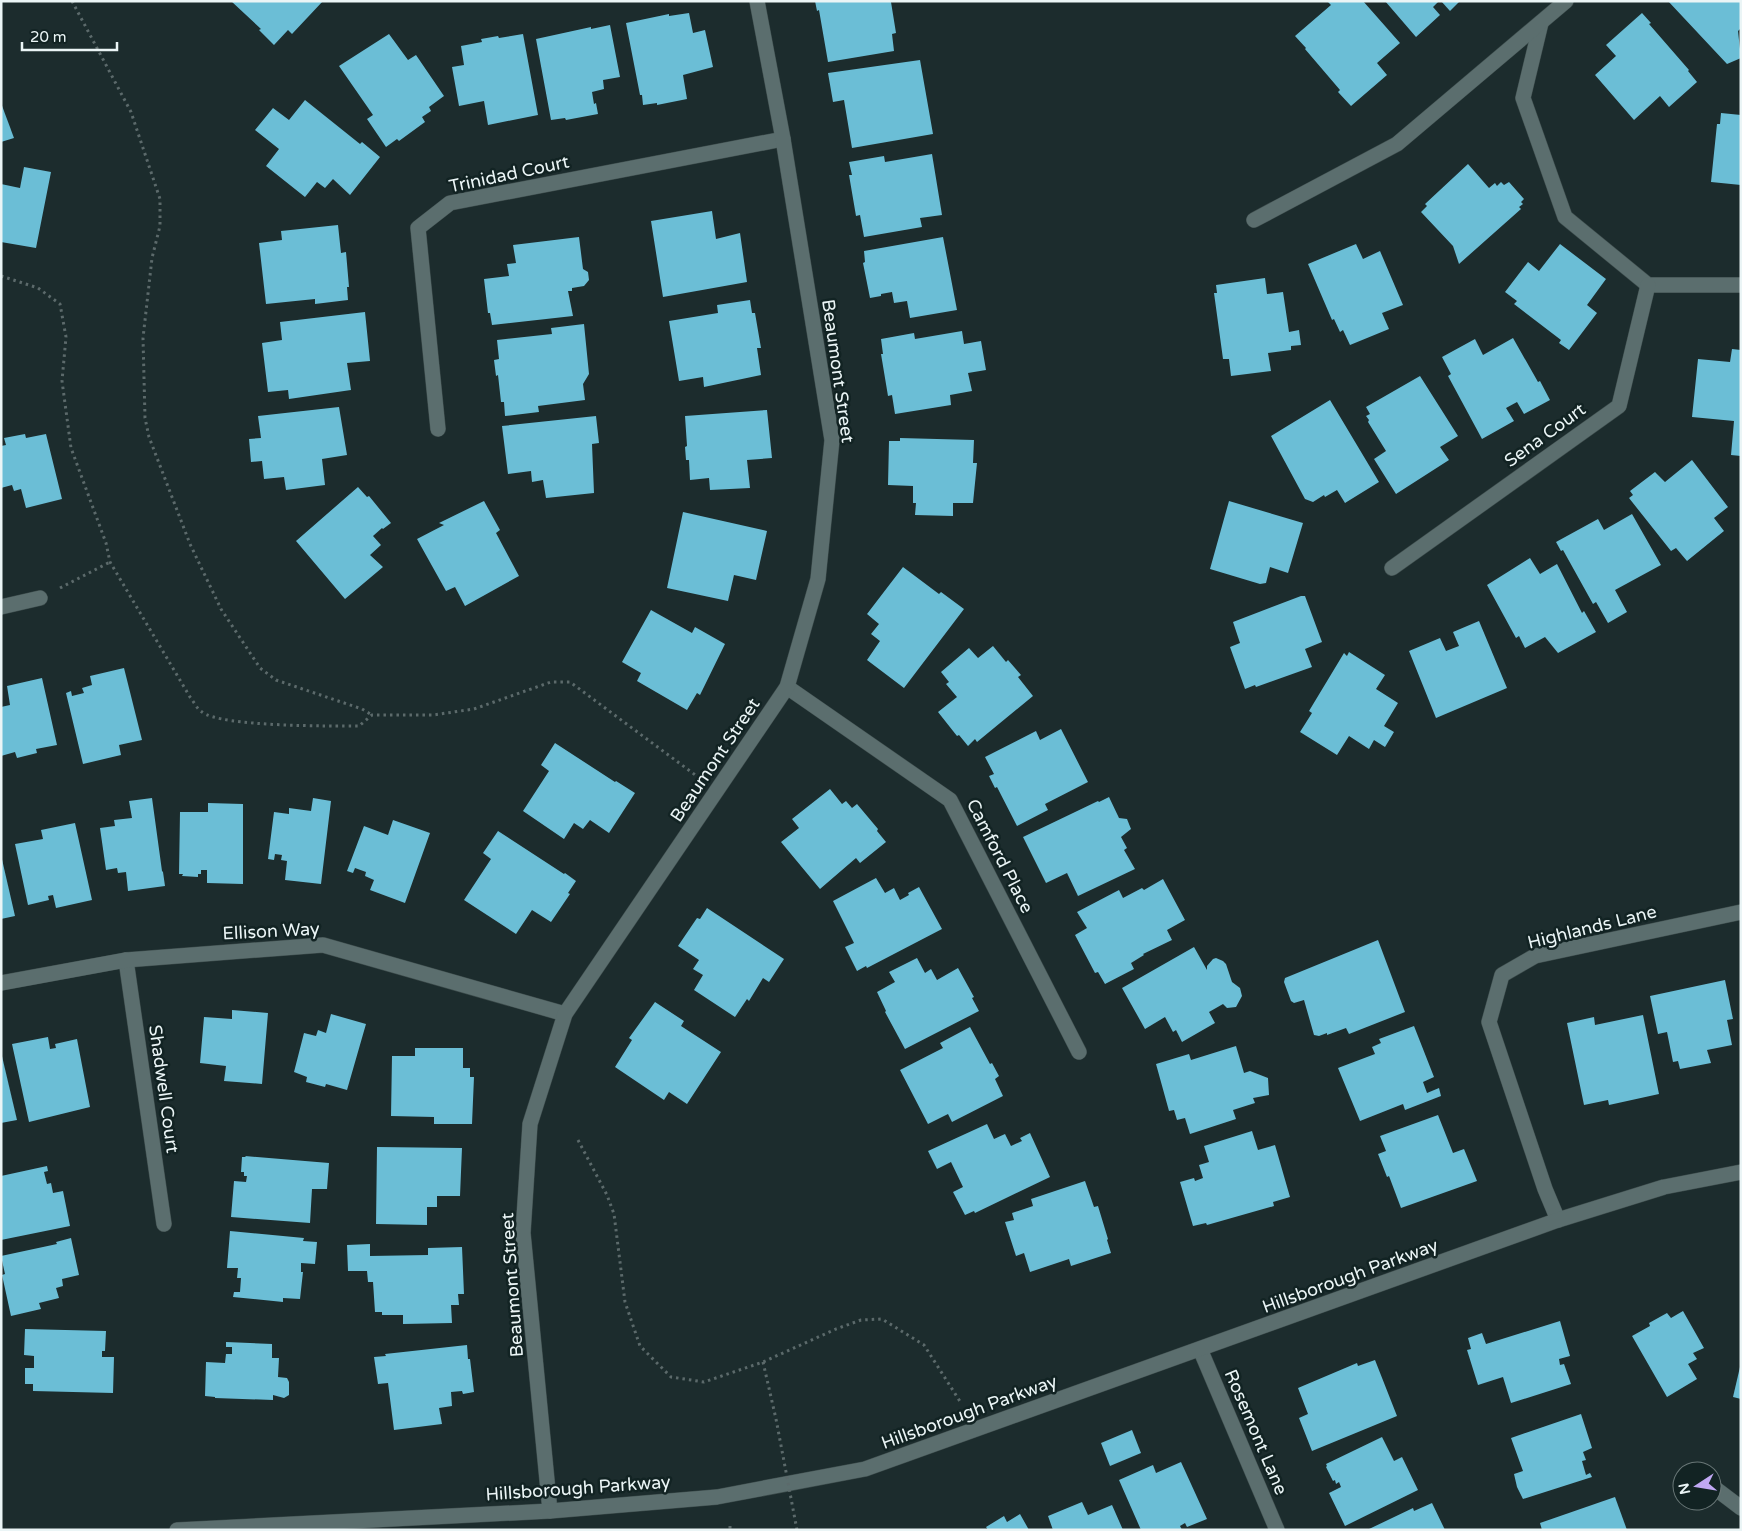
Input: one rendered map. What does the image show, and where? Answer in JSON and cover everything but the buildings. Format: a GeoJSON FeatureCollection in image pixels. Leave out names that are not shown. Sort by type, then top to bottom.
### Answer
{"type":"FeatureCollection","features":[{"type":"Feature","properties":{"kind":"street","name":"Beaumont Street"},"geometry":{"type":"LineString","coordinates":[[550,1511],[523,1233],[530,1124],[565,1014],[787,687],[818,579],[832,440],[783,139],[757,1]]}},
{"type":"Feature","properties":{"kind":"street"},"geometry":{"type":"LineString","coordinates":[[1254,220],[1397,144],[1566,1]]}},
{"type":"Feature","properties":{"kind":"street"},"geometry":{"type":"LineString","coordinates":[[1541,23],[1523,98],[1565,217],[1648,285],[1741,285]]}},
{"type":"Feature","properties":{"kind":"street","name":"Trinidad Court"},"geometry":{"type":"LineString","coordinates":[[438,428],[418,228],[450,203],[783,139]]}},
{"type":"Feature","properties":{"kind":"street","name":"Sena Court"},"geometry":{"type":"LineString","coordinates":[[1392,568],[1619,406],[1648,285]]}},
{"type":"Feature","properties":{"kind":"street"},"geometry":{"type":"LineString","coordinates":[[1,607],[40,598]]}},
{"type":"Feature","properties":{"kind":"street","name":"Camford Place"},"geometry":{"type":"LineString","coordinates":[[787,687],[950,800],[1079,1052]]}},
{"type":"Feature","properties":{"kind":"street","name":"Highlands Lane"},"geometry":{"type":"LineString","coordinates":[[1558,1220],[1545,1189],[1490,1022],[1502,975],[1535,956],[1741,912]]}},
{"type":"Feature","properties":{"kind":"street","name":"Ellison Way"},"geometry":{"type":"LineString","coordinates":[[1,983],[126,960],[323,945],[565,1014]]}},
{"type":"Feature","properties":{"kind":"street","name":"Shadwell Court"},"geometry":{"type":"LineString","coordinates":[[126,960],[164,1224]]}},
{"type":"Feature","properties":{"kind":"street","name":"Hillsborough Parkway"},"geometry":{"type":"LineString","coordinates":[[177,1530],[550,1511],[716,1497],[865,1469],[1558,1220],[1664,1187],[1741,1172]]}},
{"type":"Feature","properties":{"kind":"street","name":"Rosemont Lane"},"geometry":{"type":"LineString","coordinates":[[1200,1349],[1277,1530]]}},
{"type":"Feature","properties":{"kind":"street"},"geometry":{"type":"LineString","coordinates":[[1722,1494],[1741,1508]]}},
{"type":"Feature","properties":{"kind":"path"},"geometry":{"type":"LineString","coordinates":[[72,1],[131,112],[160,199],[160,226],[152,258],[143,338],[145,418],[149,437],[190,544],[221,609],[260,668],[276,680],[362,709],[372,715],[433,715],[474,709],[551,682],[570,682],[717,790]]}},
{"type":"Feature","properties":{"kind":"path"},"geometry":{"type":"LineString","coordinates":[[1,276],[38,288],[60,304],[66,337],[62,381],[71,448],[106,543],[110,562],[190,697],[202,712],[218,720],[314,727],[360,726],[372,715]]}},
{"type":"Feature","properties":{"kind":"path"},"geometry":{"type":"LineString","coordinates":[[40,598],[110,562]]}},
{"type":"Feature","properties":{"kind":"path"},"geometry":{"type":"LineString","coordinates":[[578,1140],[607,1195],[614,1214],[625,1302],[640,1346],[671,1377],[704,1382],[763,1362],[836,1329],[861,1320],[882,1319],[924,1345],[961,1403]]}},
{"type":"Feature","properties":{"kind":"path"},"geometry":{"type":"LineString","coordinates":[[763,1362],[797,1530]]}}]}
